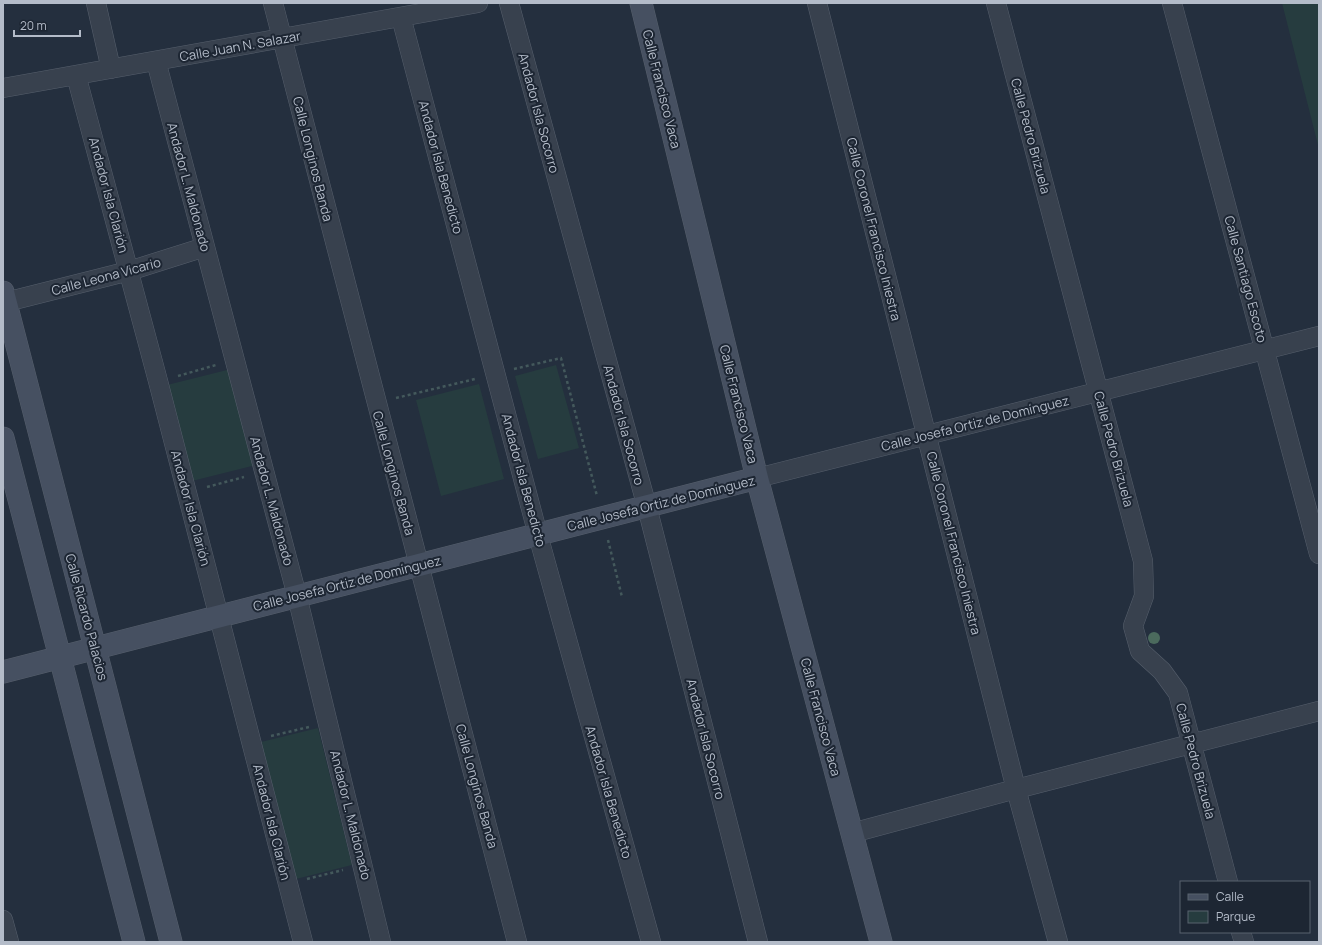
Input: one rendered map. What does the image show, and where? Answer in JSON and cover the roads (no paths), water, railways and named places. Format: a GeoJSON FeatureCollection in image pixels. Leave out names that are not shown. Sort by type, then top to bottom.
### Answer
{"type":"FeatureCollection","features":[{"type":"Feature","properties":{"kind":"street"},"geometry":{"type":"LineString","coordinates":[[96,3],[111,69]]}},
{"type":"Feature","properties":{"kind":"street","name":"Calle Longinos Banda"},"geometry":{"type":"LineString","coordinates":[[274,3],[418,565],[517,942]]}},
{"type":"Feature","properties":{"kind":"street","name":"Calle Juan N. Salazar"},"geometry":{"type":"LineString","coordinates":[[3,88],[401,17],[456,5],[478,3]]}},
{"type":"Feature","properties":{"kind":"street","name":"Andador Isla Socorro"},"geometry":{"type":"LineString","coordinates":[[509,3],[646,507],[758,942]]}},
{"type":"Feature","properties":{"kind":"street","name":"Calle Francisco Vaca"},"geometry":{"type":"LineString","coordinates":[[641,3],[757,478],[881,942]]}},
{"type":"Feature","properties":{"kind":"street","name":"Calle Coronel Francisco Iniestra"},"geometry":{"type":"LineString","coordinates":[[817,3],[1016,788],[1058,942]]}},
{"type":"Feature","properties":{"kind":"street","name":"Calle Pedro Brizuela"},"geometry":{"type":"LineString","coordinates":[[996,3],[1143,561],[1144,596],[1133,626],[1140,651],[1162,671],[1178,693],[1228,881]]}},
{"type":"Feature","properties":{"kind":"street","name":"Calle Santiago Escoto"},"geometry":{"type":"LineString","coordinates":[[1172,3],[1319,554]]}},
{"type":"Feature","properties":{"kind":"street","name":"Andador Isla Benedicto"},"geometry":{"type":"LineString","coordinates":[[401,17],[538,534],[651,942]]}},
{"type":"Feature","properties":{"kind":"street","name":"Andador L. Maldonado"},"geometry":{"type":"LineString","coordinates":[[156,61],[297,596],[381,942]]}},
{"type":"Feature","properties":{"kind":"street","name":"Andador Isla Clarión"},"geometry":{"type":"LineString","coordinates":[[76,75],[129,270],[303,942]]}},
{"type":"Feature","properties":{"kind":"street","name":"Calle Leona Vicario"},"geometry":{"type":"LineString","coordinates":[[4,297],[129,270],[205,247]]}},
{"type":"Feature","properties":{"kind":"street","name":"Calle Ricardo Palacios"},"geometry":{"type":"LineString","coordinates":[[4,297],[171,942]]}},
{"type":"Feature","properties":{"kind":"street","name":"Calle Josefa Ortiz de Domínguez"},"geometry":{"type":"LineString","coordinates":[[3,672],[757,478],[1319,336]]}},
{"type":"Feature","properties":{"kind":"street"},"geometry":{"type":"LineString","coordinates":[[3,438],[134,942]]}},
{"type":"Feature","properties":{"kind":"street"},"geometry":{"type":"LineString","coordinates":[[852,833],[1016,788],[1192,745],[1319,711]]}},
{"type":"Feature","properties":{"kind":"street"},"geometry":{"type":"LineString","coordinates":[[3,920],[9,942]]}}]}
